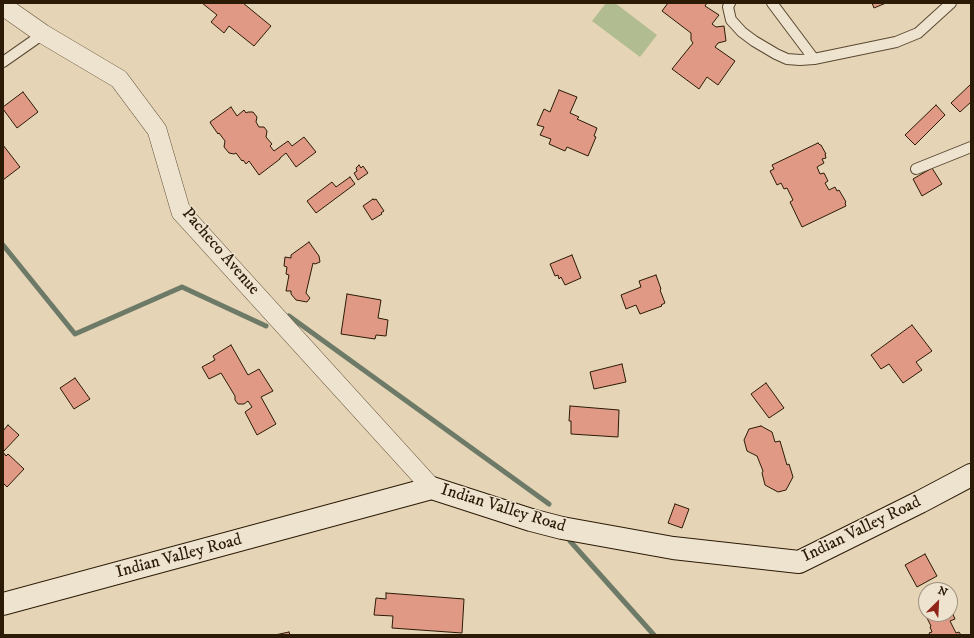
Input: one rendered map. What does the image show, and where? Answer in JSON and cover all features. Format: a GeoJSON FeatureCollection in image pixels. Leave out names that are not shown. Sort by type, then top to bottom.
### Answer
{"type":"FeatureCollection","features":[{"type":"Feature","properties":{"kind":"street","name":"Pacheco Avenue"},"geometry":{"type":"LineString","coordinates":[[3,6],[43,34],[119,79],[157,130],[182,212],[432,488]]}},
{"type":"Feature","properties":{"kind":"street","name":"Indian Valley Road"},"geometry":{"type":"LineString","coordinates":[[3,604],[432,488],[531,520],[562,528],[673,548],[799,562],[971,475]]}},
{"type":"Feature","properties":{"kind":"lane"},"geometry":{"type":"LineString","coordinates":[[730,3],[728,7],[731,20],[742,32],[776,54],[787,59],[800,60],[814,59],[896,42],[918,33],[952,3]]}},
{"type":"Feature","properties":{"kind":"lane"},"geometry":{"type":"LineString","coordinates":[[772,3],[814,59]]}},
{"type":"Feature","properties":{"kind":"lane"},"geometry":{"type":"LineString","coordinates":[[3,62],[43,34]]}},
{"type":"Feature","properties":{"kind":"lane"},"geometry":{"type":"LineString","coordinates":[[916,169],[971,147]]}},
{"type":"Feature","properties":{"kind":"green space"},"geometry":{"type":"Polygon","coordinates":[[[606,3],[615,3],[657,35],[640,57],[592,21],[606,3]]]}},
{"type":"Feature","properties":{"kind":"building"},"geometry":{"type":"Polygon","coordinates":[[[202,3],[243,3],[271,26],[254,46],[229,26],[224,33],[211,22],[217,15],[202,3]]]}},
{"type":"Feature","properties":{"kind":"building"},"geometry":{"type":"Polygon","coordinates":[[[668,3],[707,3],[705,6],[719,15],[712,24],[716,27],[724,26],[726,41],[718,43],[715,47],[735,61],[718,85],[707,77],[699,89],[672,69],[693,43],[691,40],[691,33],[662,11],[668,3]]]}},
{"type":"Feature","properties":{"kind":"building"},"geometry":{"type":"Polygon","coordinates":[[[872,3],[886,3],[874,8],[872,3]]]}},
{"type":"Feature","properties":{"kind":"building"},"geometry":{"type":"Polygon","coordinates":[[[971,84],[971,102],[960,112],[951,103],[971,84]]]}},
{"type":"Feature","properties":{"kind":"building"},"geometry":{"type":"Polygon","coordinates":[[[559,90],[577,97],[570,113],[579,117],[577,119],[597,128],[594,136],[596,137],[588,156],[567,147],[565,151],[549,144],[551,139],[540,135],[544,127],[537,125],[544,109],[550,112],[559,90]]]}},
{"type":"Feature","properties":{"kind":"building"},"geometry":{"type":"Polygon","coordinates":[[[23,92],[38,112],[17,128],[3,107],[23,92]]]}},
{"type":"Feature","properties":{"kind":"building"},"geometry":{"type":"Polygon","coordinates":[[[936,105],[945,115],[915,145],[905,135],[936,105]]]}},
{"type":"Feature","properties":{"kind":"building"},"geometry":{"type":"Polygon","coordinates":[[[231,107],[237,116],[244,110],[246,113],[253,112],[257,117],[256,122],[259,127],[264,127],[267,131],[266,137],[272,144],[270,146],[274,151],[288,141],[292,146],[304,137],[316,152],[296,167],[286,153],[259,175],[249,161],[246,164],[236,153],[229,153],[224,147],[225,141],[210,122],[231,107]]]}},
{"type":"Feature","properties":{"kind":"building"},"geometry":{"type":"Polygon","coordinates":[[[818,143],[821,145],[826,154],[826,158],[822,159],[824,163],[817,167],[820,174],[824,173],[828,181],[825,183],[829,190],[835,187],[837,191],[839,190],[846,202],[846,206],[802,227],[790,202],[793,200],[787,188],[784,189],[781,183],[777,185],[770,171],[774,169],[772,165],[818,143]]]}},
{"type":"Feature","properties":{"kind":"building"},"geometry":{"type":"Polygon","coordinates":[[[3,145],[20,167],[3,180],[3,145]]]}},
{"type":"Feature","properties":{"kind":"building"},"geometry":{"type":"Polygon","coordinates":[[[359,165],[361,168],[363,166],[368,173],[358,180],[354,173],[357,171],[356,168],[359,165]]]}},
{"type":"Feature","properties":{"kind":"building"},"geometry":{"type":"Polygon","coordinates":[[[932,168],[942,184],[922,196],[913,179],[932,168]]]}},
{"type":"Feature","properties":{"kind":"building"},"geometry":{"type":"Polygon","coordinates":[[[350,177],[355,184],[316,213],[307,201],[332,182],[336,187],[350,177]]]}},
{"type":"Feature","properties":{"kind":"building"},"geometry":{"type":"Polygon","coordinates":[[[373,199],[376,199],[384,211],[372,220],[363,206],[373,199]]]}},
{"type":"Feature","properties":{"kind":"building"},"geometry":{"type":"Polygon","coordinates":[[[309,242],[319,256],[320,262],[315,264],[313,263],[306,293],[310,298],[307,302],[296,300],[291,294],[291,291],[286,291],[289,275],[286,274],[287,267],[284,266],[285,257],[291,258],[291,255],[309,242]]]}},
{"type":"Feature","properties":{"kind":"building"},"geometry":{"type":"Polygon","coordinates":[[[572,255],[581,278],[565,285],[561,277],[559,279],[558,275],[555,276],[550,264],[572,255]]]}},
{"type":"Feature","properties":{"kind":"building"},"geometry":{"type":"Polygon","coordinates":[[[656,275],[665,303],[661,305],[662,306],[640,314],[636,305],[626,309],[621,295],[641,287],[639,281],[656,275]]]}},
{"type":"Feature","properties":{"kind":"building"},"geometry":{"type":"Polygon","coordinates":[[[347,294],[381,300],[378,318],[388,320],[386,336],[376,335],[375,339],[341,334],[347,294]]]}},
{"type":"Feature","properties":{"kind":"building"},"geometry":{"type":"Polygon","coordinates":[[[912,325],[932,351],[916,362],[922,370],[903,383],[889,364],[881,369],[871,355],[912,325]]]}},
{"type":"Feature","properties":{"kind":"building"},"geometry":{"type":"Polygon","coordinates":[[[231,345],[248,375],[259,369],[273,391],[261,397],[276,424],[257,435],[245,412],[252,407],[248,401],[244,404],[238,404],[235,400],[235,396],[221,373],[209,379],[202,367],[215,360],[213,356],[231,345]]]}},
{"type":"Feature","properties":{"kind":"building"},"geometry":{"type":"Polygon","coordinates":[[[622,364],[626,382],[594,389],[590,372],[622,364]]]}},
{"type":"Feature","properties":{"kind":"building"},"geometry":{"type":"Polygon","coordinates":[[[75,378],[90,399],[74,409],[60,388],[75,378]]]}},
{"type":"Feature","properties":{"kind":"building"},"geometry":{"type":"Polygon","coordinates":[[[766,383],[784,408],[769,418],[751,394],[766,383]]]}},
{"type":"Feature","properties":{"kind":"building"},"geometry":{"type":"Polygon","coordinates":[[[570,406],[619,410],[618,437],[571,434],[571,421],[569,421],[570,406]]]}},
{"type":"Feature","properties":{"kind":"building"},"geometry":{"type":"Polygon","coordinates":[[[8,425],[19,435],[3,452],[3,431],[8,425]]]}},
{"type":"Feature","properties":{"kind":"building"},"geometry":{"type":"Polygon","coordinates":[[[761,426],[772,432],[775,442],[780,441],[787,465],[789,464],[793,477],[786,490],[778,492],[765,485],[762,473],[763,471],[757,456],[747,451],[744,440],[749,429],[761,426]]]}},
{"type":"Feature","properties":{"kind":"building"},"geometry":{"type":"Polygon","coordinates":[[[3,452],[6,456],[8,454],[24,469],[7,487],[3,483],[3,452]]]}},
{"type":"Feature","properties":{"kind":"building"},"geometry":{"type":"Polygon","coordinates":[[[675,504],[689,509],[682,528],[668,523],[675,504]]]}},
{"type":"Feature","properties":{"kind":"building"},"geometry":{"type":"Polygon","coordinates":[[[925,554],[937,576],[926,582],[918,582],[917,587],[905,565],[925,554]]]}},
{"type":"Feature","properties":{"kind":"building"},"geometry":{"type":"Polygon","coordinates":[[[386,593],[464,599],[462,633],[392,628],[393,616],[374,615],[376,598],[386,599],[386,593]]]}},
{"type":"Feature","properties":{"kind":"building"},"geometry":{"type":"Polygon","coordinates":[[[929,622],[950,622],[956,633],[959,632],[961,635],[930,635],[929,633],[932,632],[929,622]]]}},
{"type":"Feature","properties":{"kind":"building"},"geometry":{"type":"Polygon","coordinates":[[[289,632],[290,635],[275,635],[289,632]]]}},
{"type":"Feature","properties":{"kind":"waterway"},"geometry":{"type":"LineString","coordinates":[[3,245],[75,334],[182,287],[266,326]]}},
{"type":"Feature","properties":{"kind":"waterway"},"geometry":{"type":"LineString","coordinates":[[289,316],[549,504]]}},
{"type":"Feature","properties":{"kind":"waterway"},"geometry":{"type":"LineString","coordinates":[[570,541],[654,635]]}}]}
